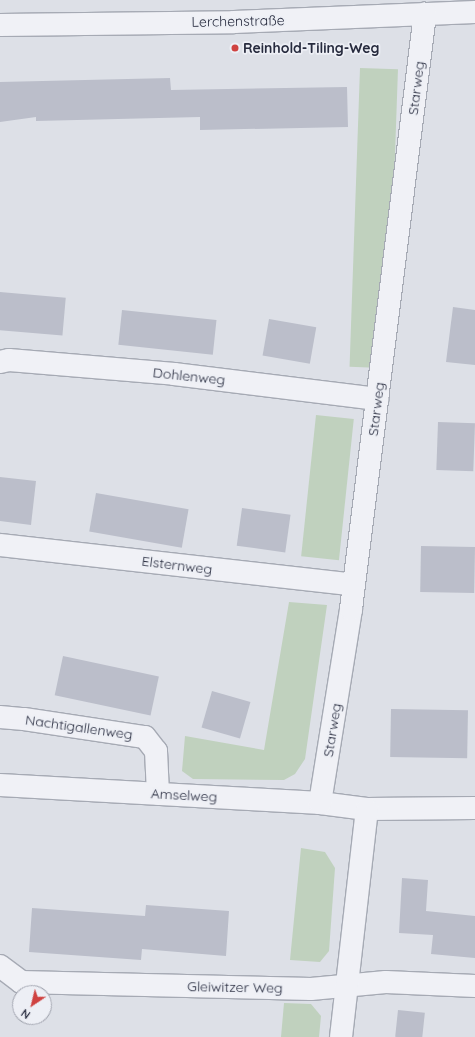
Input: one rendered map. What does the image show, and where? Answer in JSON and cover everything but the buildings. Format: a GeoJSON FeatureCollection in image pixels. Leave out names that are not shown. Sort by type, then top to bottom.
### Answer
{"type":"FeatureCollection","features":[{"type":"Feature","properties":{"kind":"street","name":"Lerchenstraße"},"geometry":{"type":"LineString","coordinates":[[0,25],[234,22],[475,12]]}},
{"type":"Feature","properties":{"kind":"street","name":"Starweg"},"geometry":{"type":"LineString","coordinates":[[320,804],[354,585],[425,14]]}},
{"type":"Feature","properties":{"kind":"street","name":"Dohlenweg"},"geometry":{"type":"LineString","coordinates":[[0,362],[9,360],[174,374],[377,399]]}},
{"type":"Feature","properties":{"kind":"street","name":"Elsternweg"},"geometry":{"type":"LineString","coordinates":[[0,544],[354,585]]}},
{"type":"Feature","properties":{"kind":"street","name":"Nachtigallenweg"},"geometry":{"type":"LineString","coordinates":[[0,717],[24,719],[145,737],[156,751],[158,794]]}},
{"type":"Feature","properties":{"kind":"street","name":"Amselweg"},"geometry":{"type":"LineString","coordinates":[[0,785],[320,804],[367,809],[475,808]]}},
{"type":"Feature","properties":{"kind":"street"},"geometry":{"type":"LineString","coordinates":[[341,1037],[367,809]]}},
{"type":"Feature","properties":{"kind":"street","name":"Gleiwitzer Weg"},"geometry":{"type":"LineString","coordinates":[[0,966],[21,982],[311,989],[386,982],[475,986]]}},
{"type":"Feature","properties":{"kind":"green space"},"geometry":{"type":"Polygon","coordinates":[[[360,68],[398,69],[388,368],[350,367],[360,68]]]}},
{"type":"Feature","properties":{"kind":"green space"},"geometry":{"type":"Polygon","coordinates":[[[316,415],[354,419],[339,560],[301,556],[316,415]]]}},
{"type":"Feature","properties":{"kind":"green space"},"geometry":{"type":"Polygon","coordinates":[[[289,602],[327,605],[305,759],[295,774],[284,780],[193,779],[182,771],[185,736],[264,750],[289,602]]]}},
{"type":"Feature","properties":{"kind":"green space"},"geometry":{"type":"Polygon","coordinates":[[[301,848],[325,852],[335,868],[329,951],[320,962],[290,960],[301,848]]]}},
{"type":"Feature","properties":{"kind":"green space"},"geometry":{"type":"Polygon","coordinates":[[[284,1003],[311,1004],[321,1016],[319,1037],[281,1037],[284,1003]]]}},
{"type":"Feature","properties":{"kind":"place","name":"Reinhold-Tiling-Weg"},"geometry":{"type":"Point","coordinates":[235,48]}}]}
